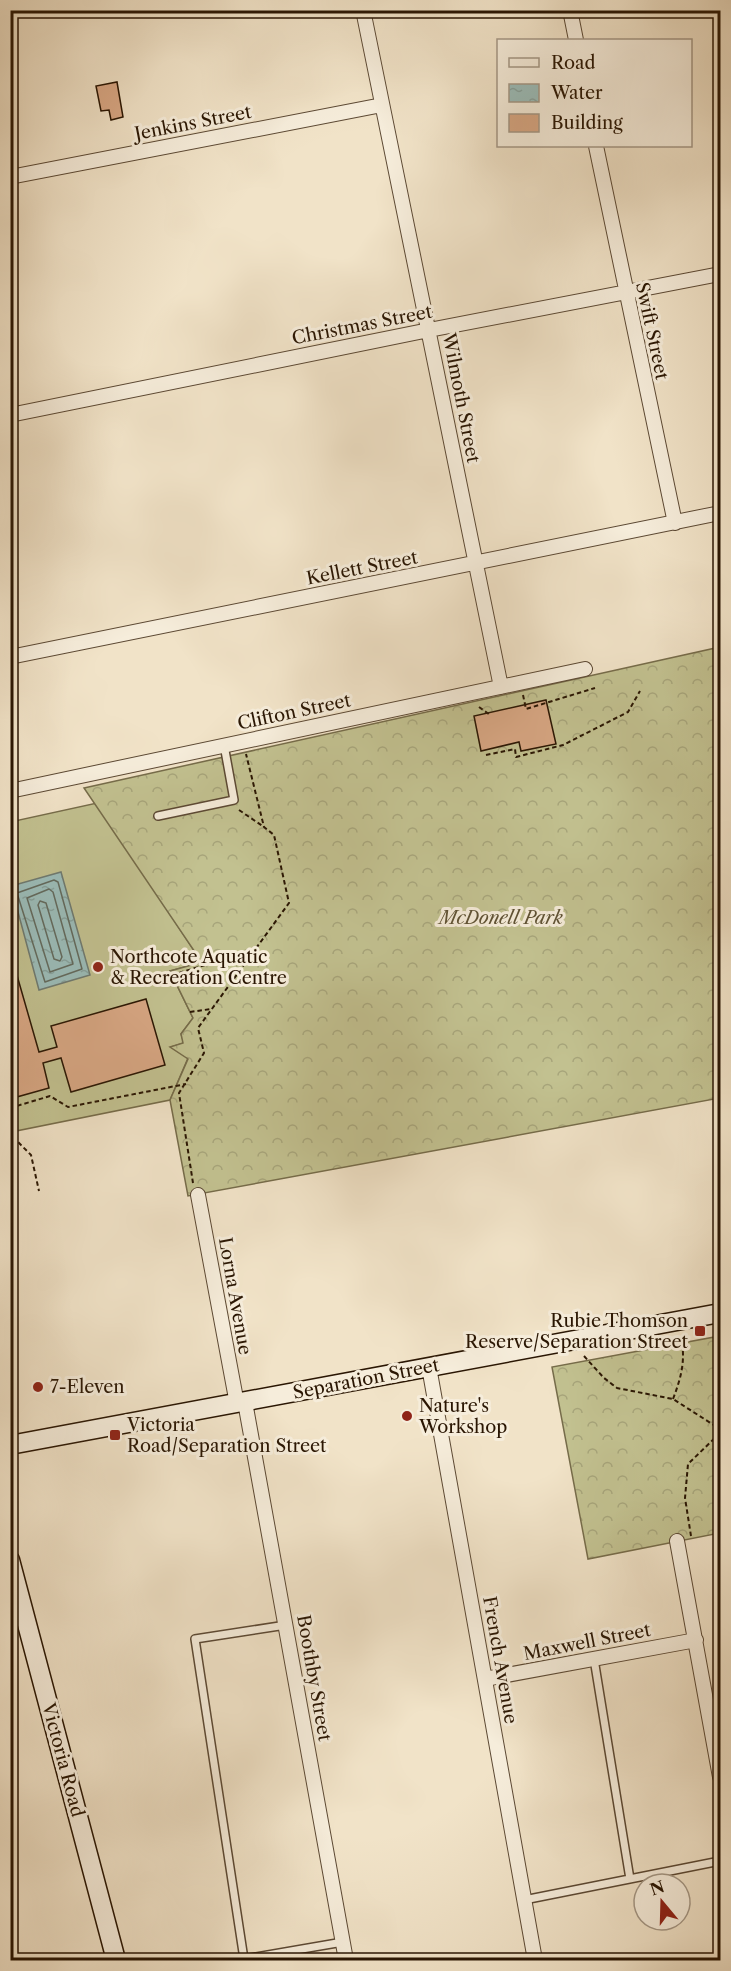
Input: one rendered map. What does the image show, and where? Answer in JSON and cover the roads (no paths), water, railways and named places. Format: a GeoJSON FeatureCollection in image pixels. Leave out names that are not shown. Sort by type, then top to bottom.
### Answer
{"type":"FeatureCollection","features":[{"type":"Feature","properties":{"kind":"street","name":"Wilmoth Street"},"geometry":{"type":"LineString","coordinates":[[363,10],[501,687]]}},
{"type":"Feature","properties":{"kind":"street"},"geometry":{"type":"LineString","coordinates":[[570,10],[576,39]]}},
{"type":"Feature","properties":{"kind":"street","name":"Jenkins Street"},"geometry":{"type":"LineString","coordinates":[[10,177],[382,105]]}},
{"type":"Feature","properties":{"kind":"street","name":"Swift Street"},"geometry":{"type":"LineString","coordinates":[[596,147],[675,523]]}},
{"type":"Feature","properties":{"kind":"street","name":"Christmas Street"},"geometry":{"type":"LineString","coordinates":[[10,415],[720,274]]}},
{"type":"Feature","properties":{"kind":"street","name":"Kellett Street"},"geometry":{"type":"LineString","coordinates":[[10,657],[720,513]]}},
{"type":"Feature","properties":{"kind":"street","name":"Clifton Street"},"geometry":{"type":"LineString","coordinates":[[10,791],[585,669]]}},
{"type":"Feature","properties":{"kind":"street","name":"Lorna Avenue"},"geometry":{"type":"LineString","coordinates":[[198,1195],[241,1403]]}},
{"type":"Feature","properties":{"kind":"street","name":"Separation Street"},"geometry":{"type":"LineString","coordinates":[[10,1445],[720,1312]]}},
{"type":"Feature","properties":{"kind":"street","name":"French Avenue"},"geometry":{"type":"LineString","coordinates":[[429,1367],[535,1960]]}},
{"type":"Feature","properties":{"kind":"street","name":"Boothby Street"},"geometry":{"type":"LineString","coordinates":[[241,1403],[286,1625],[346,1960]]}},
{"type":"Feature","properties":{"kind":"street"},"geometry":{"type":"LineString","coordinates":[[684,1540],[696,1640],[720,1776]]}},
{"type":"Feature","properties":{"kind":"street","name":"Victoria Road"},"geometry":{"type":"LineString","coordinates":[[10,1560],[116,1960]]}},
{"type":"Feature","properties":{"kind":"street","name":"Maxwell Street"},"geometry":{"type":"LineString","coordinates":[[485,1679],[696,1640]]}},
{"type":"Feature","properties":{"kind":"lane"},"geometry":{"type":"LineString","coordinates":[[158,816],[234,800],[224,745]]}},
{"type":"Feature","properties":{"kind":"lane"},"geometry":{"type":"LineString","coordinates":[[286,1625],[195,1639],[244,1959],[343,1942]]}},
{"type":"Feature","properties":{"kind":"lane"},"geometry":{"type":"LineString","coordinates":[[594,1659],[630,1879]]}},
{"type":"Feature","properties":{"kind":"lane"},"geometry":{"type":"LineString","coordinates":[[524,1900],[720,1861]]}},
{"type":"Feature","properties":{"kind":"water"},"geometry":{"type":"Polygon","coordinates":[[[61,872],[90,975],[39,990],[11,886],[61,872]]]}},
{"type":"Feature","properties":{"kind":"place","name":"Northcote Aquatic & Recreation Centre"},"geometry":{"type":"Point","coordinates":[98,967]}},
{"type":"Feature","properties":{"kind":"place","name":"Rubie Thomson Reserve/Separation Street"},"geometry":{"type":"Point","coordinates":[700,1331]}},
{"type":"Feature","properties":{"kind":"place","name":"7-Eleven"},"geometry":{"type":"Point","coordinates":[38,1387]}},
{"type":"Feature","properties":{"kind":"place","name":"Nature's Workshop"},"geometry":{"type":"Point","coordinates":[407,1416]}},
{"type":"Feature","properties":{"kind":"place","name":"Victoria Road/Separation Street"},"geometry":{"type":"Point","coordinates":[115,1435]}},
{"type":"Feature","properties":{"kind":"park label","name":"McDonell Park"},"geometry":{"type":"Point","coordinates":[501,918]}}]}
